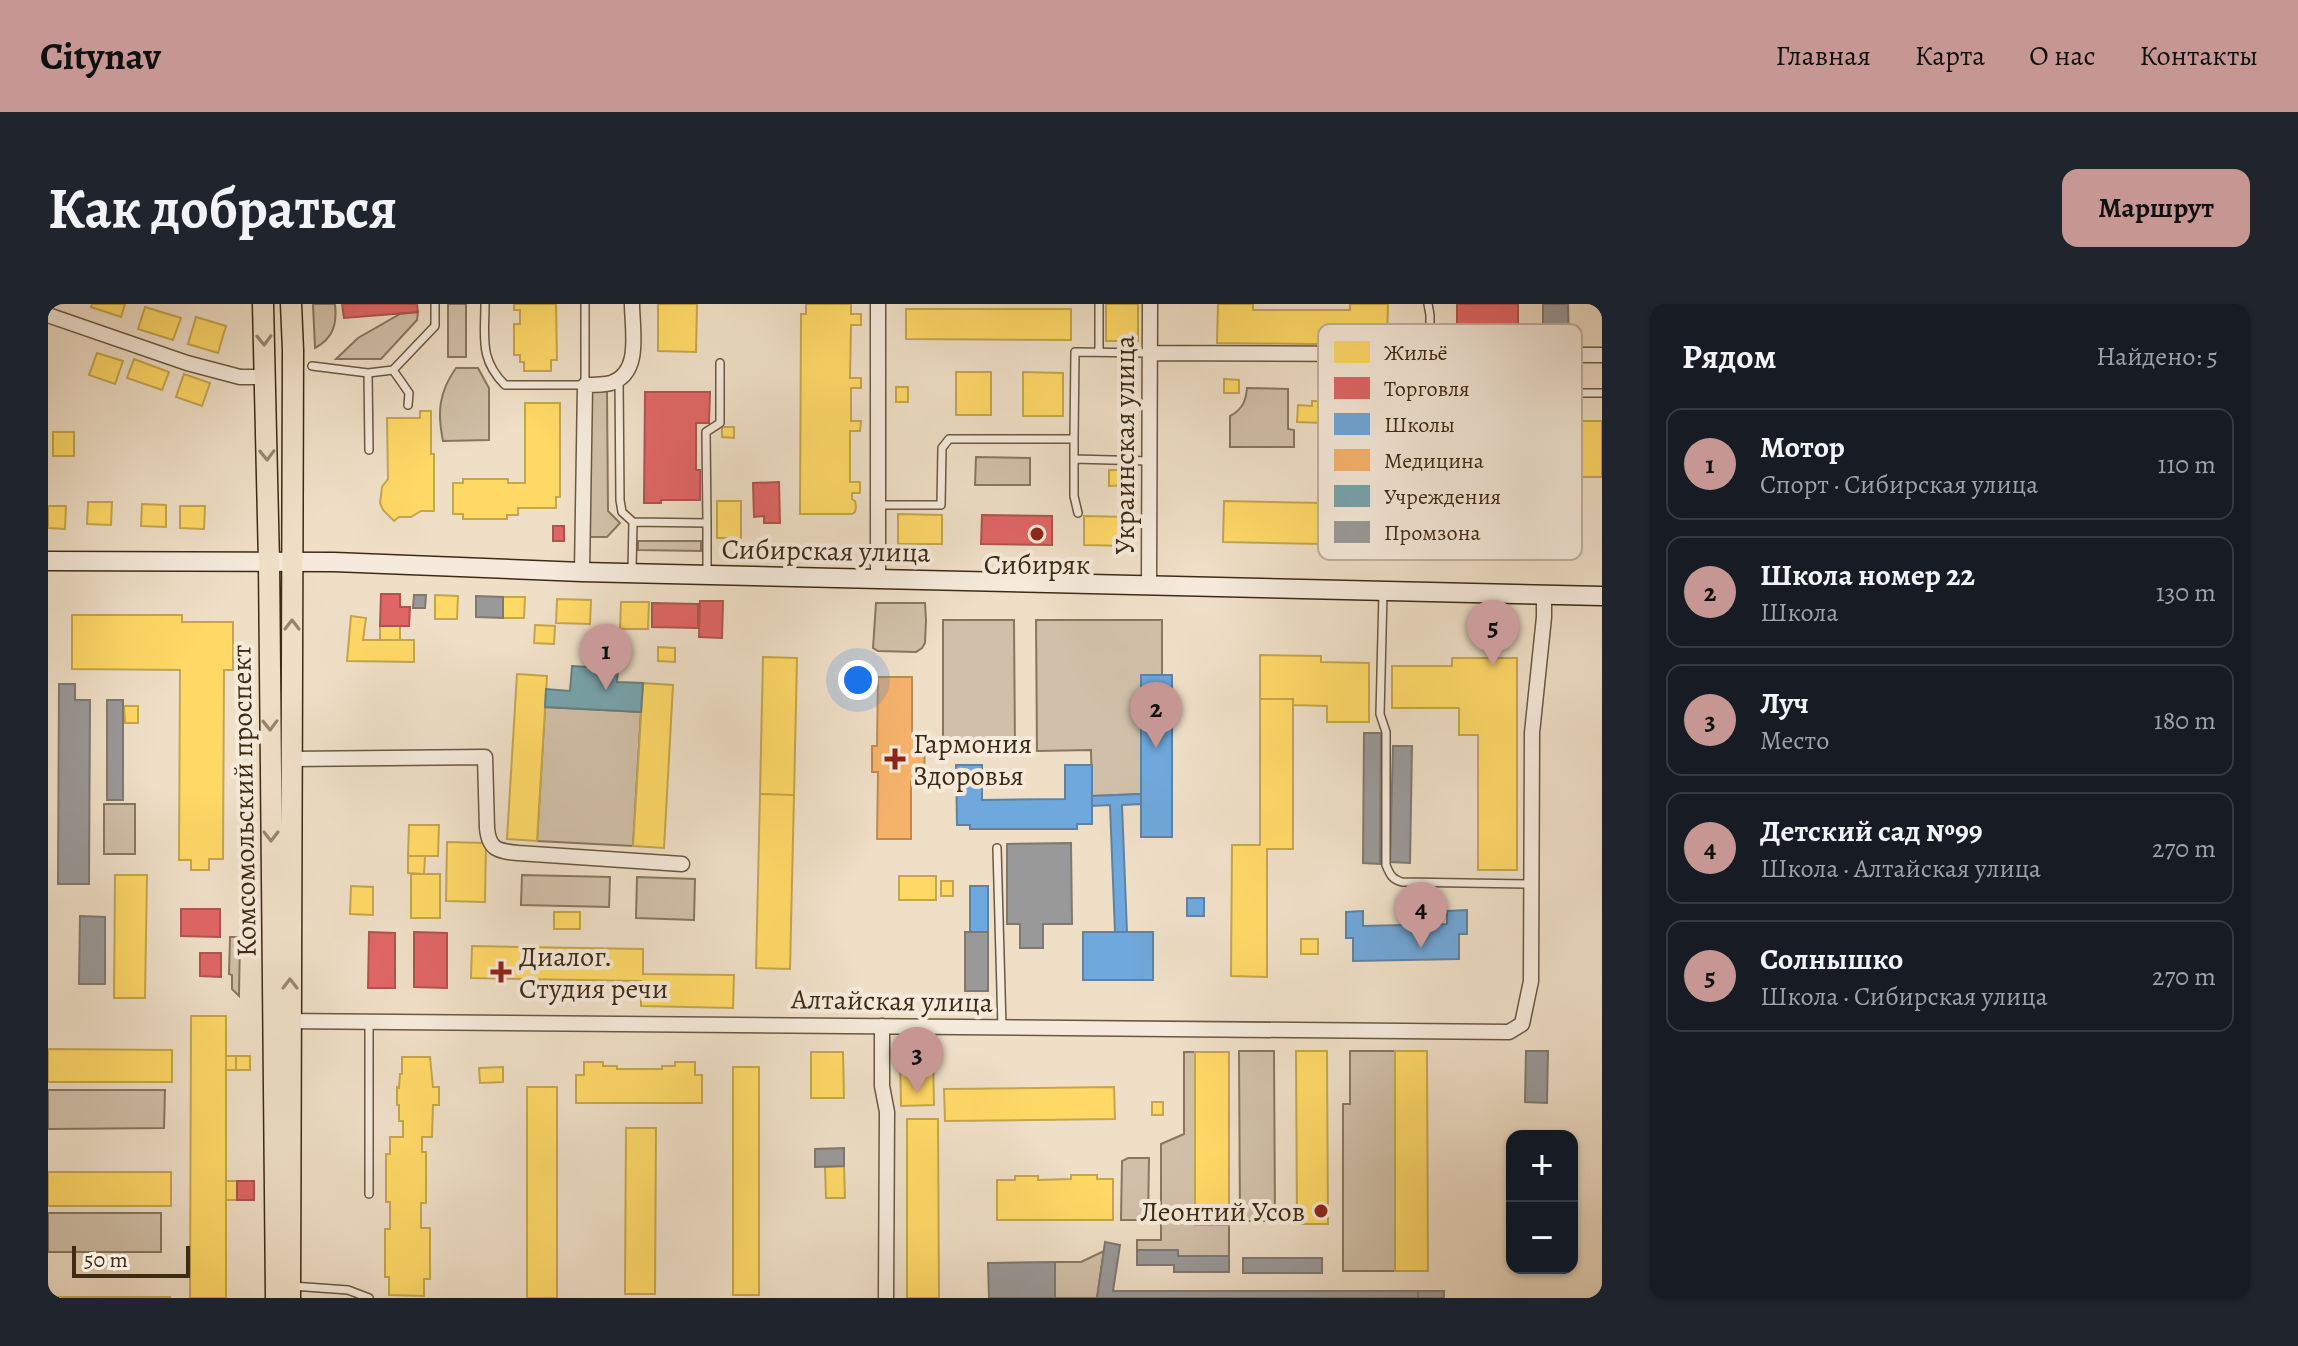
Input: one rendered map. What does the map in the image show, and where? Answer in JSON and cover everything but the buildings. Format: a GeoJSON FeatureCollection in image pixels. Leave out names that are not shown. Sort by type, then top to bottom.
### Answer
{"type":"FeatureCollection","features":[{"type":"Feature","properties":{"kind":"main road","name":"Комсомольский проспект"},"geometry":{"type":"LineString","coordinates":[[263,304],[285,1294]]}},
{"type":"Feature","properties":{"kind":"main road","name":"Комсомольский проспект"},"geometry":{"type":"LineString","coordinates":[[281,1021],[291,759],[291,304]]}},
{"type":"Feature","properties":{"kind":"main road","name":"Сибирская улица"},"geometry":{"type":"LineString","coordinates":[[48,561],[292,562],[582,572],[1602,596]]}},
{"type":"Feature","properties":{"kind":"street"},"geometry":{"type":"LineString","coordinates":[[582,572],[585,385],[611,383],[625,375],[632,362],[632,304]]}},
{"type":"Feature","properties":{"kind":"street"},"geometry":{"type":"LineString","coordinates":[[878,304],[878,579]]}},
{"type":"Feature","properties":{"kind":"street","name":"Украинская улица"},"geometry":{"type":"LineString","coordinates":[[1149,585],[1150,304]]}},
{"type":"Feature","properties":{"kind":"street"},"geometry":{"type":"LineString","coordinates":[[48,315],[187,363],[240,377],[265,377]]}},
{"type":"Feature","properties":{"kind":"street"},"geometry":{"type":"LineString","coordinates":[[1150,353],[1318,354]]}},
{"type":"Feature","properties":{"kind":"street"},"geometry":{"type":"LineString","coordinates":[[1582,355],[1602,355]]}},
{"type":"Feature","properties":{"kind":"street"},"geometry":{"type":"LineString","coordinates":[[1532,884],[1532,733],[1544,595]]}},
{"type":"Feature","properties":{"kind":"street"},"geometry":{"type":"LineString","coordinates":[[291,759],[485,757],[487,828],[492,847],[505,852],[682,864]]}},
{"type":"Feature","properties":{"kind":"street","name":"Алтайская улица"},"geometry":{"type":"LineString","coordinates":[[281,1021],[1509,1032],[1522,1024],[1531,981],[1532,884]]}},
{"type":"Feature","properties":{"kind":"street"},"geometry":{"type":"LineString","coordinates":[[882,1026],[882,1086],[887,1112],[886,1298]]}},
{"type":"Feature","properties":{"kind":"lane"},"geometry":{"type":"LineString","coordinates":[[312,366],[368,373],[393,370],[435,326],[435,304]]}},
{"type":"Feature","properties":{"kind":"lane"},"geometry":{"type":"LineString","coordinates":[[485,304],[485,355],[494,374],[505,385],[585,385],[585,304]]}},
{"type":"Feature","properties":{"kind":"lane"},"geometry":{"type":"LineString","coordinates":[[1099,304],[1099,352]]}},
{"type":"Feature","properties":{"kind":"lane"},"geometry":{"type":"LineString","coordinates":[[1428,304],[1430,324]]}},
{"type":"Feature","properties":{"kind":"lane"},"geometry":{"type":"LineString","coordinates":[[1078,513],[1074,496],[1075,352],[1150,353]]}},
{"type":"Feature","properties":{"kind":"lane"},"geometry":{"type":"LineString","coordinates":[[707,575],[706,432],[720,423],[720,363]]}},
{"type":"Feature","properties":{"kind":"lane"},"geometry":{"type":"LineString","coordinates":[[393,370],[409,393],[408,405]]}},
{"type":"Feature","properties":{"kind":"lane"},"geometry":{"type":"LineString","coordinates":[[368,373],[369,450]]}},
{"type":"Feature","properties":{"kind":"lane"},"geometry":{"type":"LineString","coordinates":[[619,378],[622,512],[633,522],[707,523]]}},
{"type":"Feature","properties":{"kind":"lane"},"geometry":{"type":"LineString","coordinates":[[878,505],[941,505],[942,448],[949,439],[1074,439]]}},
{"type":"Feature","properties":{"kind":"lane"},"geometry":{"type":"LineString","coordinates":[[1074,459],[1149,461]]}},
{"type":"Feature","properties":{"kind":"lane"},"geometry":{"type":"LineString","coordinates":[[632,573],[633,522]]}},
{"type":"Feature","properties":{"kind":"lane"},"geometry":{"type":"LineString","coordinates":[[1383,591],[1380,714],[1386,732],[1386,865],[1389,875],[1402,882],[1532,884]]}},
{"type":"Feature","properties":{"kind":"lane"},"geometry":{"type":"LineString","coordinates":[[997,848],[1002,1027]]}},
{"type":"Feature","properties":{"kind":"lane"},"geometry":{"type":"LineString","coordinates":[[369,1020],[369,1194]]}},
{"type":"Feature","properties":{"kind":"lane"},"geometry":{"type":"LineString","coordinates":[[285,1294],[348,1294],[369,1298]]}},
{"type":"Feature","properties":{"kind":"shaded area"},"geometry":{"type":"Polygon","coordinates":[[[313,304],[335,304],[335,324],[330,335],[315,348],[313,304]]]}},
{"type":"Feature","properties":{"kind":"shaded area"},"geometry":{"type":"Polygon","coordinates":[[[448,304],[466,304],[466,357],[448,357],[448,304]]]}},
{"type":"Feature","properties":{"kind":"shaded area"},"geometry":{"type":"Polygon","coordinates":[[[418,312],[417,320],[381,359],[336,359],[358,338],[400,314],[418,312]]]}},
{"type":"Feature","properties":{"kind":"shaded area"},"geometry":{"type":"Polygon","coordinates":[[[456,368],[478,368],[489,388],[489,440],[443,441],[441,403],[446,385],[456,368]]]}},
{"type":"Feature","properties":{"kind":"shaded area"},"geometry":{"type":"Polygon","coordinates":[[[1247,388],[1288,389],[1288,429],[1294,430],[1294,447],[1230,447],[1230,416],[1243,405],[1247,388]]]}},
{"type":"Feature","properties":{"kind":"shaded area"},"geometry":{"type":"Polygon","coordinates":[[[587,391],[607,391],[608,511],[620,523],[607,537],[588,537],[587,391]]]}},
{"type":"Feature","properties":{"kind":"shaded area"},"geometry":{"type":"Polygon","coordinates":[[[976,457],[1030,458],[1030,485],[975,485],[976,457]]]}},
{"type":"Feature","properties":{"kind":"shaded area"},"geometry":{"type":"Polygon","coordinates":[[[638,541],[701,541],[701,551],[638,550],[638,541]]]}},
{"type":"Feature","properties":{"kind":"shaded area"},"geometry":{"type":"Polygon","coordinates":[[[876,603],[925,603],[925,643],[922,648],[916,652],[878,651],[873,648],[876,603]]]}},
{"type":"Feature","properties":{"kind":"shaded area"},"geometry":{"type":"Polygon","coordinates":[[[943,620],[1014,620],[1015,751],[943,751],[943,620]]]}},
{"type":"Feature","properties":{"kind":"shaded area"},"geometry":{"type":"Polygon","coordinates":[[[1036,620],[1162,620],[1162,675],[1141,675],[1141,794],[1092,796],[1091,750],[1037,751],[1036,620]]]}},
{"type":"Feature","properties":{"kind":"shaded area"},"geometry":{"type":"Polygon","coordinates":[[[545,707],[641,712],[633,846],[537,841],[545,707]]]}},
{"type":"Feature","properties":{"kind":"shaded area"},"geometry":{"type":"Polygon","coordinates":[[[104,804],[135,804],[135,854],[104,854],[104,804]]]}},
{"type":"Feature","properties":{"kind":"shaded area"},"geometry":{"type":"Polygon","coordinates":[[[522,875],[610,877],[609,907],[521,905],[522,875]]]}},
{"type":"Feature","properties":{"kind":"shaded area"},"geometry":{"type":"Polygon","coordinates":[[[637,877],[695,879],[694,920],[636,918],[637,877]]]}},
{"type":"Feature","properties":{"kind":"shaded area"},"geometry":{"type":"Polygon","coordinates":[[[230,937],[240,937],[239,996],[232,989],[232,975],[229,974],[230,937]]]}},
{"type":"Feature","properties":{"kind":"shaded area"},"geometry":{"type":"Polygon","coordinates":[[[1239,1051],[1274,1051],[1275,1221],[1240,1221],[1239,1051]]]}},
{"type":"Feature","properties":{"kind":"shaded area"},"geometry":{"type":"Polygon","coordinates":[[[1350,1051],[1395,1051],[1395,1271],[1343,1271],[1343,1104],[1350,1104],[1350,1051]]]}},
{"type":"Feature","properties":{"kind":"shaded area"},"geometry":{"type":"Polygon","coordinates":[[[1184,1052],[1195,1052],[1195,1225],[1229,1225],[1229,1256],[1178,1256],[1178,1250],[1137,1250],[1137,1240],[1161,1240],[1161,1144],[1184,1134],[1184,1052]]]}},
{"type":"Feature","properties":{"kind":"shaded area"},"geometry":{"type":"Polygon","coordinates":[[[48,1090],[165,1090],[164,1128],[48,1129],[48,1090]]]}},
{"type":"Feature","properties":{"kind":"shaded area"},"geometry":{"type":"Polygon","coordinates":[[[1149,1158],[1148,1220],[1121,1220],[1122,1161],[1149,1158]]]}},
{"type":"Feature","properties":{"kind":"shaded area"},"geometry":{"type":"Polygon","coordinates":[[[48,1213],[161,1213],[161,1252],[48,1252],[48,1213]]]}},
{"type":"Feature","properties":{"kind":"shaded area"},"geometry":{"type":"Polygon","coordinates":[[[1104,1251],[1097,1298],[1055,1298],[1055,1262],[1081,1262],[1104,1251]]]}},
{"type":"Feature","properties":{"kind":"place","name":"Сибиряк"},"geometry":{"type":"Point","coordinates":[1037,534]}},
{"type":"Feature","properties":{"kind":"place","name":"Солнышко"},"geometry":{"type":"Point","coordinates":[1493,666]}},
{"type":"Feature","properties":{"kind":"place","name":"Мотор"},"geometry":{"type":"Point","coordinates":[606,690]}},
{"type":"Feature","properties":{"kind":"place","name":"Школа номер 22"},"geometry":{"type":"Point","coordinates":[1156,748]}},
{"type":"Feature","properties":{"kind":"place","name":"Гармония Здоровья"},"geometry":{"type":"Point","coordinates":[895,759]}},
{"type":"Feature","properties":{"kind":"place","name":"Детский сад №99"},"geometry":{"type":"Point","coordinates":[1421,948]}},
{"type":"Feature","properties":{"kind":"place","name":"Диалог. Студия речи"},"geometry":{"type":"Point","coordinates":[501,972]}},
{"type":"Feature","properties":{"kind":"place","name":"Луч"},"geometry":{"type":"Point","coordinates":[917,1093]}},
{"type":"Feature","properties":{"kind":"place","name":"Леонтий Усов"},"geometry":{"type":"Point","coordinates":[1321,1211]}}]}
